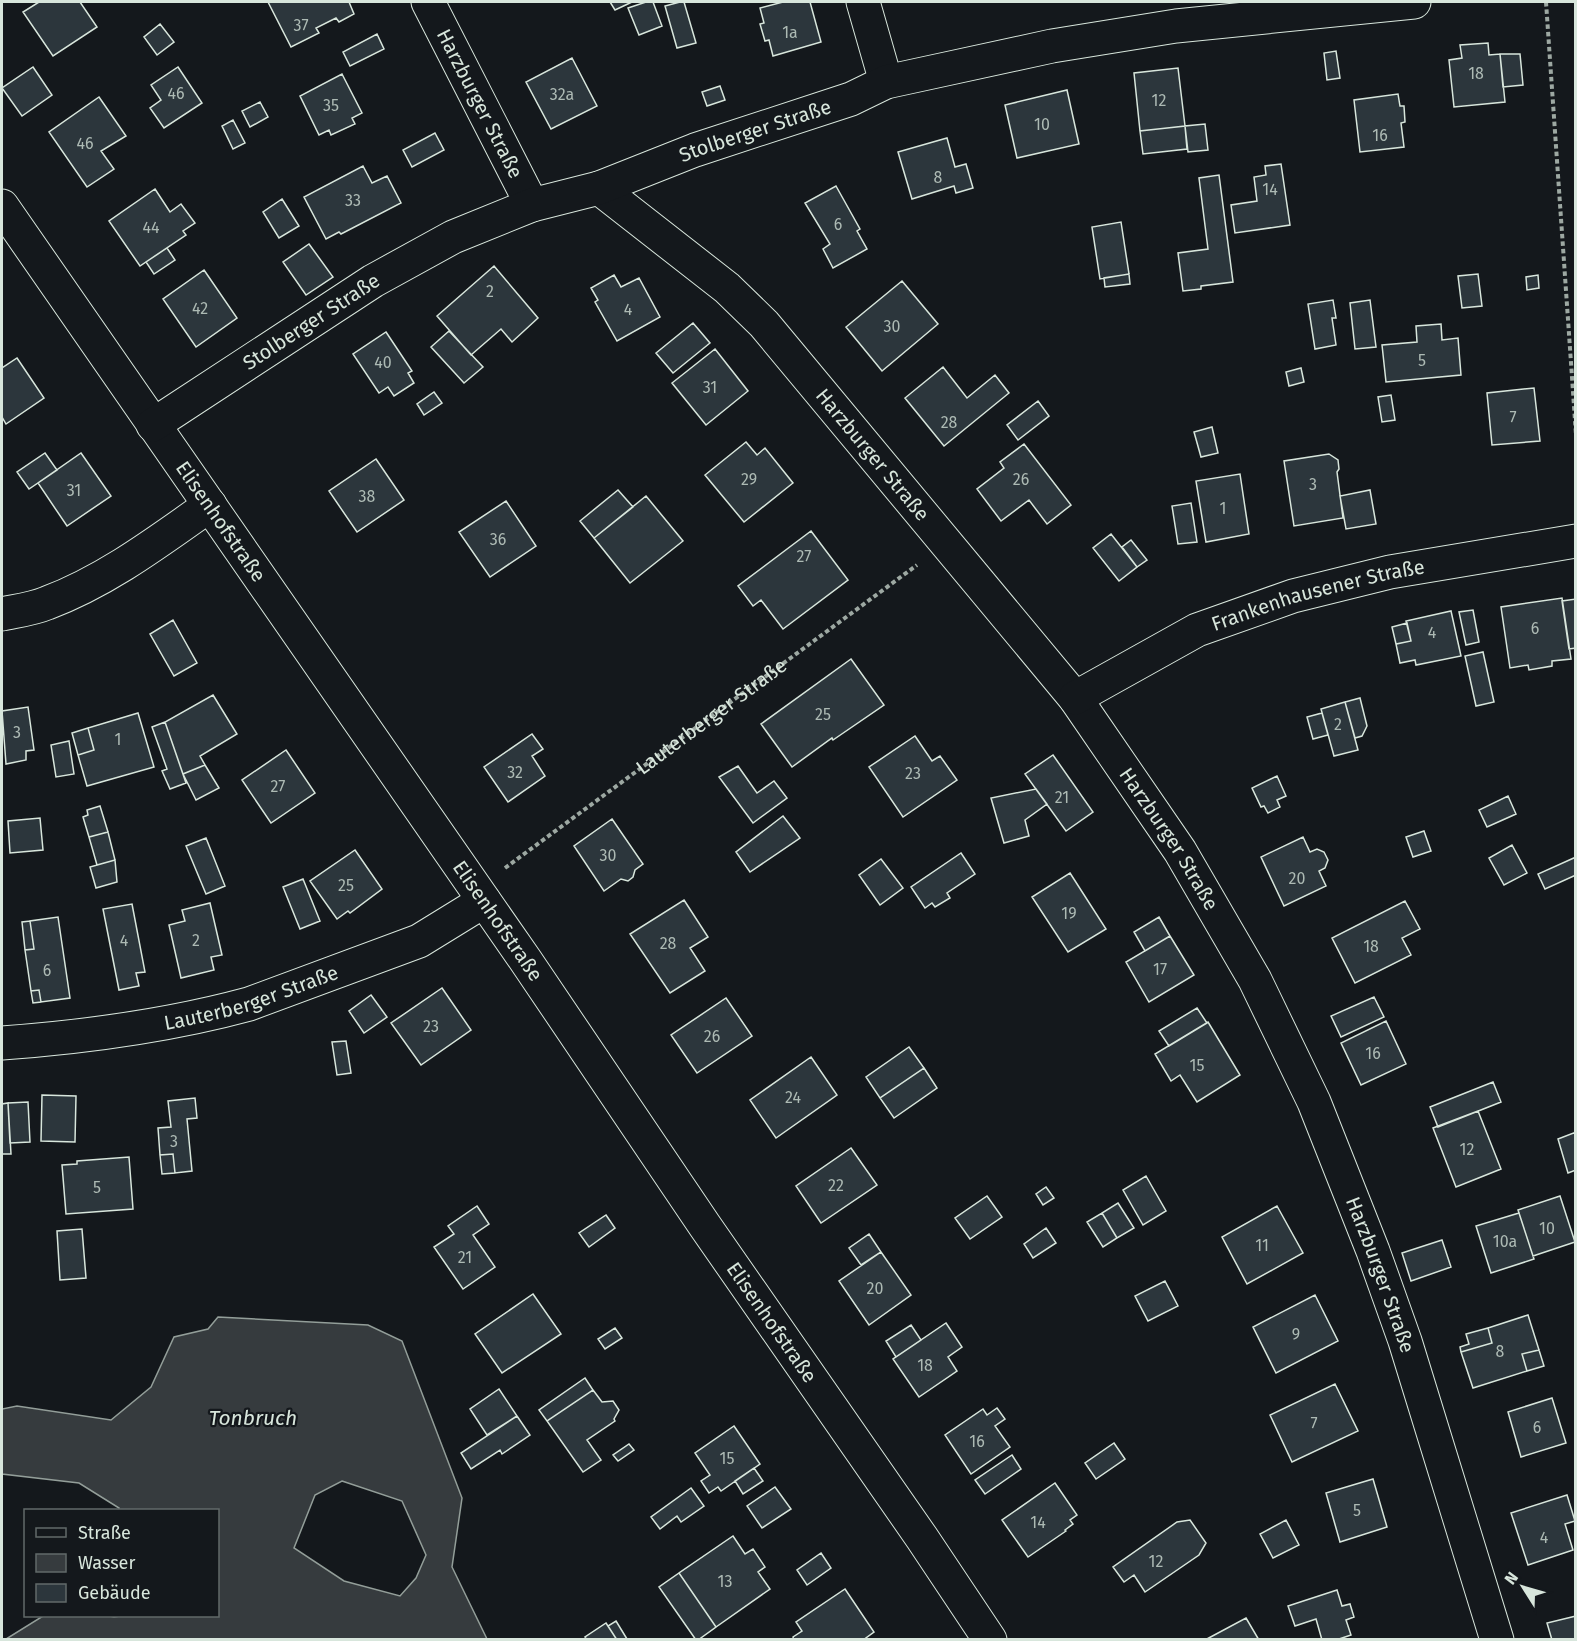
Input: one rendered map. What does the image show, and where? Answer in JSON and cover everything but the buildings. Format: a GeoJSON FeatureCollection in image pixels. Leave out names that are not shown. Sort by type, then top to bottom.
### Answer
{"type":"FeatureCollection","features":[{"type":"Feature","properties":{"kind":"street","name":"Harzburger Straße"},"geometry":{"type":"LineString","coordinates":[[428,2],[532,205]]}},
{"type":"Feature","properties":{"kind":"street"},"geometry":{"type":"LineString","coordinates":[[863,2],[885,82]]}},
{"type":"Feature","properties":{"kind":"street","name":"Stolberger Straße"},"geometry":{"type":"LineString","coordinates":[[153,425],[373,281],[453,237],[532,205],[599,188],[695,150],[850,99],[885,82],[1053,46],[1164,28],[1414,2]]}},
{"type":"Feature","properties":{"kind":"street","name":"Harzburger Straße"},"geometry":{"type":"LineString","coordinates":[[599,188],[727,288],[764,324],[1075,698],[1180,851],[1255,980],[1314,1102],[1373,1251],[1405,1341],[1497,1640]]}},
{"type":"Feature","properties":{"kind":"street","name":"Elisenhofstraße"},"geometry":{"type":"LineString","coordinates":[[2,206],[480,895],[990,1640]]}},
{"type":"Feature","properties":{"kind":"street"},"geometry":{"type":"LineString","coordinates":[[2,614],[45,604],[90,583],[156,543],[210,506]]}},
{"type":"Feature","properties":{"kind":"street","name":"Frankenhausener Straße"},"geometry":{"type":"LineString","coordinates":[[1075,698],[1197,630],[1293,596],[1390,572],[1575,541]]}},
{"type":"Feature","properties":{"kind":"street","name":"Lauterberger Straße"},"geometry":{"type":"LineString","coordinates":[[2,1043],[93,1035],[249,1004],[419,941],[480,895]]}},
{"type":"Feature","properties":{"kind":"path"},"geometry":{"type":"LineString","coordinates":[[1545,2],[1575,435]]}},
{"type":"Feature","properties":{"kind":"path","name":"Lauterberger Straße"},"geometry":{"type":"LineString","coordinates":[[480,895],[947,543]]}},
{"type":"Feature","properties":{"kind":"water","name":"Tonbruch"},"geometry":{"type":"Polygon","coordinates":[[[218,1317],[368,1325],[402,1341],[462,1498],[452,1567],[487,1639],[6,1639],[41,1617],[219,1617],[219,1509],[119,1509],[79,1483],[2,1474],[2,1409],[17,1406],[111,1420],[151,1387],[174,1337],[208,1329],[218,1317]],[[342,1481],[315,1495],[294,1548],[344,1581],[400,1596],[416,1578],[426,1555],[402,1501],[342,1481]]]}}]}
